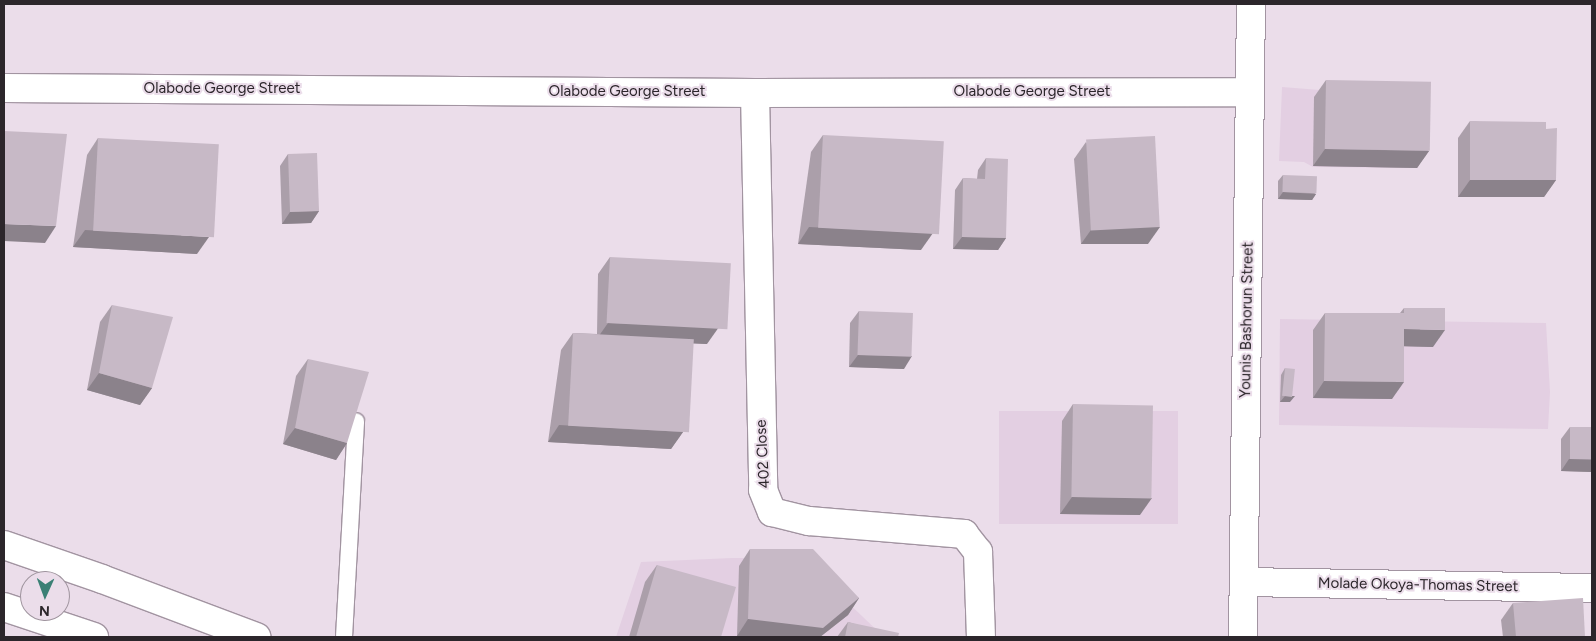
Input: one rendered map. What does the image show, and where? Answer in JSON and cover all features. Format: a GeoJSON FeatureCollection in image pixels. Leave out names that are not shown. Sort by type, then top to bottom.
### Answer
{"type":"FeatureCollection","features":[{"type":"Feature","properties":{"kind":"street","name":"Younis Bashorun Street"},"geometry":{"type":"LineString","coordinates":[[1243,637],[1251,4]]}},
{"type":"Feature","properties":{"kind":"street","name":"Olabode George Street"},"geometry":{"type":"LineString","coordinates":[[4,88],[755,93],[1250,92]]}},
{"type":"Feature","properties":{"kind":"street","name":"402 Close"},"geometry":{"type":"LineString","coordinates":[[755,93],[763,490],[772,512],[809,521],[964,534],[978,552],[980,637]]}},
{"type":"Feature","properties":{"kind":"street"},"geometry":{"type":"LineString","coordinates":[[4,545],[102,579],[256,637]]}},
{"type":"Feature","properties":{"kind":"street","name":"Molade Okoya-Thomas Street"},"geometry":{"type":"LineString","coordinates":[[1244,582],[1592,588]]}},
{"type":"Feature","properties":{"kind":"street"},"geometry":{"type":"LineString","coordinates":[[4,607],[94,637]]}},
{"type":"Feature","properties":{"kind":"lane"},"geometry":{"type":"LineString","coordinates":[[344,637],[356,421]]}},
{"type":"Feature","properties":{"kind":"shaded area"},"geometry":{"type":"Polygon","coordinates":[[[1282,87],[1420,98],[1418,168],[1313,167],[1304,162],[1279,161],[1282,87]]]}},
{"type":"Feature","properties":{"kind":"shaded area"},"geometry":{"type":"Polygon","coordinates":[[[1280,319],[1546,323],[1550,392],[1548,429],[1279,425],[1280,319]]]}},
{"type":"Feature","properties":{"kind":"shaded area"},"geometry":{"type":"Polygon","coordinates":[[[999,411],[1178,411],[1178,524],[999,524],[999,411]]]}},
{"type":"Feature","properties":{"kind":"shaded area"},"geometry":{"type":"Polygon","coordinates":[[[732,558],[801,558],[884,637],[616,637],[641,562],[732,558]]]}},
{"type":"Feature","properties":{"kind":"building"},"geometry":{"type":"Polygon","coordinates":[[[1326,80],[1431,82],[1430,151],[1325,149],[1326,80]]]}},
{"type":"Feature","properties":{"kind":"building"},"geometry":{"type":"Polygon","coordinates":[[[1470,121],[1546,122],[1546,129],[1557,128],[1556,180],[1470,180],[1470,121]]]}},
{"type":"Feature","properties":{"kind":"building"},"geometry":{"type":"Polygon","coordinates":[[[4,131],[67,134],[56,226],[4,224],[4,131]]]}},
{"type":"Feature","properties":{"kind":"building"},"geometry":{"type":"Polygon","coordinates":[[[823,135],[944,141],[939,234],[818,228],[823,135]]]}},
{"type":"Feature","properties":{"kind":"building"},"geometry":{"type":"Polygon","coordinates":[[[1155,136],[1160,227],[1091,230],[1086,140],[1155,136]]]}},
{"type":"Feature","properties":{"kind":"building"},"geometry":{"type":"Polygon","coordinates":[[[98,138],[219,144],[214,237],[93,231],[98,138]]]}},
{"type":"Feature","properties":{"kind":"building"},"geometry":{"type":"Polygon","coordinates":[[[317,153],[319,211],[290,212],[288,154],[317,153]]]}},
{"type":"Feature","properties":{"kind":"building"},"geometry":{"type":"Polygon","coordinates":[[[986,158],[1008,159],[1006,238],[962,237],[963,178],[985,179],[986,158]]]}},
{"type":"Feature","properties":{"kind":"building"},"geometry":{"type":"Polygon","coordinates":[[[1283,175],[1317,176],[1316,193],[1282,192],[1283,175]]]}},
{"type":"Feature","properties":{"kind":"building"},"geometry":{"type":"Polygon","coordinates":[[[610,257],[731,263],[727,329],[607,323],[610,257]]]}},
{"type":"Feature","properties":{"kind":"building"},"geometry":{"type":"Polygon","coordinates":[[[112,305],[173,317],[152,388],[99,373],[112,305]]]}},
{"type":"Feature","properties":{"kind":"building"},"geometry":{"type":"Polygon","coordinates":[[[1404,308],[1445,308],[1445,330],[1404,329],[1404,382],[1324,381],[1325,313],[1404,313],[1404,308]]]}},
{"type":"Feature","properties":{"kind":"building"},"geometry":{"type":"Polygon","coordinates":[[[859,311],[913,313],[911,357],[857,355],[859,311]]]}},
{"type":"Feature","properties":{"kind":"building"},"geometry":{"type":"Polygon","coordinates":[[[573,333],[694,339],[689,432],[568,426],[573,333]]]}},
{"type":"Feature","properties":{"kind":"building"},"geometry":{"type":"Polygon","coordinates":[[[308,359],[369,372],[347,443],[295,428],[308,359]]]}},
{"type":"Feature","properties":{"kind":"building"},"geometry":{"type":"Polygon","coordinates":[[[1285,368],[1295,369],[1292,397],[1282,396],[1285,368]]]}},
{"type":"Feature","properties":{"kind":"building"},"geometry":{"type":"Polygon","coordinates":[[[1073,404],[1153,405],[1151,498],[1071,497],[1073,404]]]}},
{"type":"Feature","properties":{"kind":"building"},"geometry":{"type":"Polygon","coordinates":[[[1570,427],[1592,427],[1592,459],[1570,459],[1570,427]]]}},
{"type":"Feature","properties":{"kind":"building"},"geometry":{"type":"Polygon","coordinates":[[[750,549],[813,549],[859,598],[823,628],[748,619],[750,549]]]}},
{"type":"Feature","properties":{"kind":"building"},"geometry":{"type":"Polygon","coordinates":[[[657,565],[736,587],[721,637],[636,637],[657,565]]]}},
{"type":"Feature","properties":{"kind":"building"},"geometry":{"type":"Polygon","coordinates":[[[1583,598],[1585,637],[1516,637],[1513,603],[1583,598]]]}},
{"type":"Feature","properties":{"kind":"building"},"geometry":{"type":"Polygon","coordinates":[[[848,622],[899,633],[898,637],[845,637],[848,622]]]}}]}
